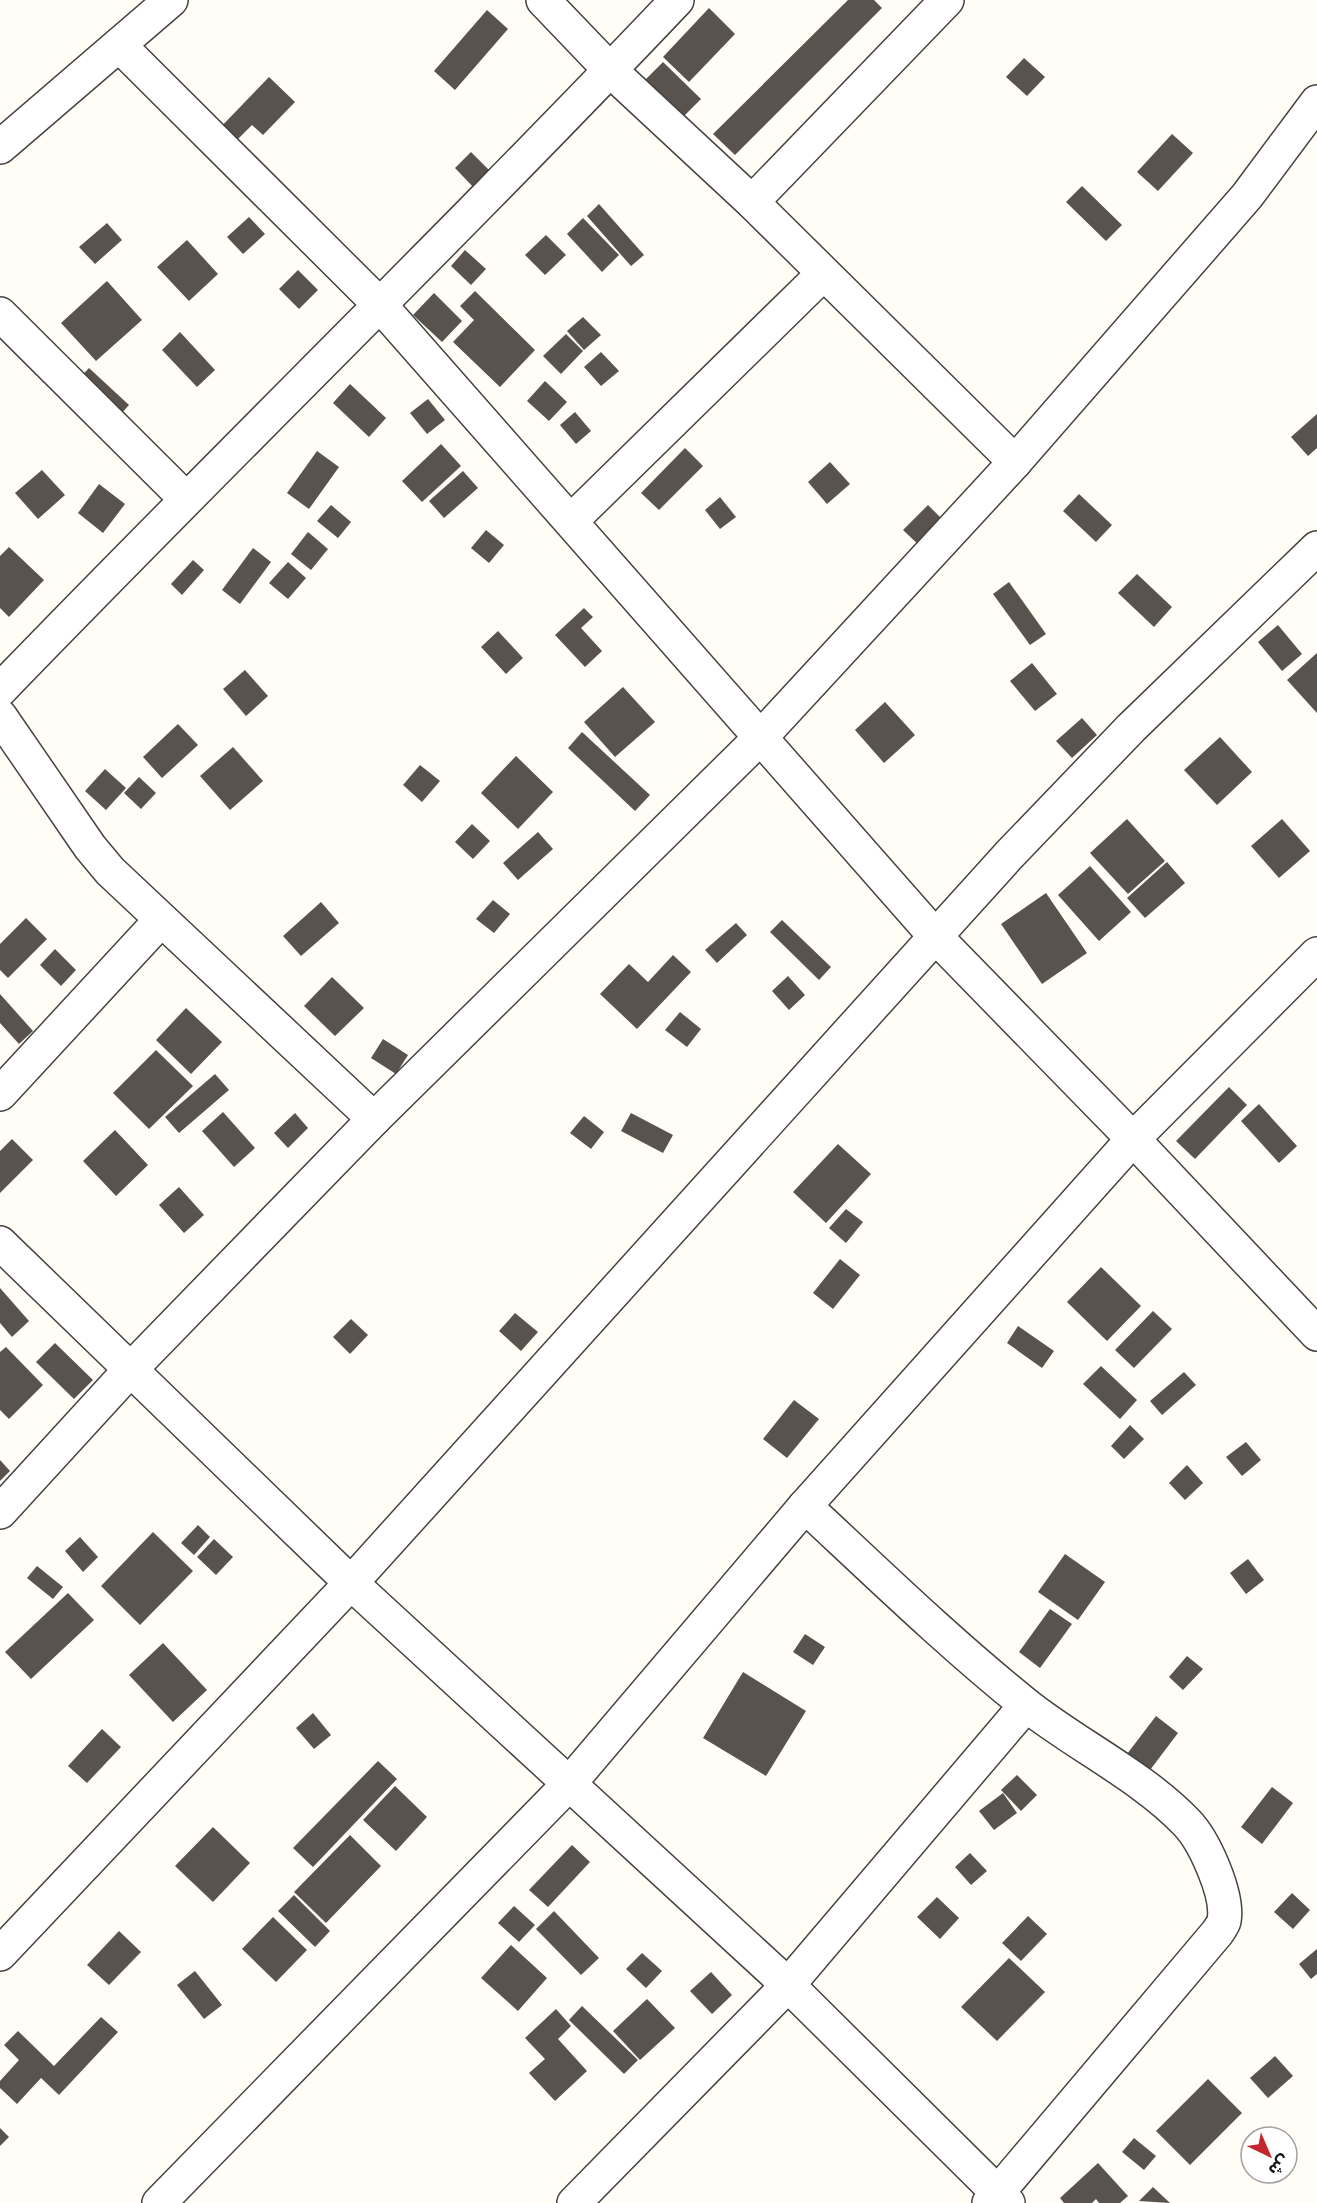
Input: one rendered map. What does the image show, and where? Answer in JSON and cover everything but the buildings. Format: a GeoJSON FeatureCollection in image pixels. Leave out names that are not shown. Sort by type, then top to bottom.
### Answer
{"type":"FeatureCollection","features":[{"type":"Feature","properties":{"kind":"street"},"geometry":{"type":"LineString","coordinates":[[0,147],[171,0]]}},
{"type":"Feature","properties":{"kind":"street"},"geometry":{"type":"LineString","coordinates":[[543,0],[610,70],[752,202],[1015,462]]}},
{"type":"Feature","properties":{"kind":"street"},"geometry":{"type":"LineString","coordinates":[[0,690],[185,498],[380,305],[677,0]]}},
{"type":"Feature","properties":{"kind":"street"},"geometry":{"type":"LineString","coordinates":[[752,202],[947,0]]}},
{"type":"Feature","properties":{"kind":"street"},"geometry":{"type":"LineString","coordinates":[[118,45],[380,305],[935,936],[1133,1139],[1317,1334]]}},
{"type":"Feature","properties":{"kind":"street"},"geometry":{"type":"LineString","coordinates":[[0,1512],[130,1370],[374,1119],[760,738],[1015,462],[1247,196],[1317,102]]}},
{"type":"Feature","properties":{"kind":"street"},"geometry":{"type":"LineString","coordinates":[[571,521],[823,274]]}},
{"type":"Feature","properties":{"kind":"street"},"geometry":{"type":"LineString","coordinates":[[0,314],[185,498]]}},
{"type":"Feature","properties":{"kind":"street"},"geometry":{"type":"LineString","coordinates":[[0,1954],[351,1583],[1009,855],[1131,728],[1317,548]]}},
{"type":"Feature","properties":{"kind":"street"},"geometry":{"type":"LineString","coordinates":[[0,716],[90,848],[160,921],[374,1119]]}},
{"type":"Feature","properties":{"kind":"street"},"geometry":{"type":"LineString","coordinates":[[0,1094],[160,921]]}},
{"type":"Feature","properties":{"kind":"street"},"geometry":{"type":"LineString","coordinates":[[159,2203],[568,1785],[805,1506],[1133,1139],[1317,954]]}},
{"type":"Feature","properties":{"kind":"street"},"geometry":{"type":"LineString","coordinates":[[0,1243],[351,1583],[568,1785],[788,1984],[998,2200],[1224,1922],[1224,1905],[1213,1864],[1187,1822],[1151,1793],[1026,1705],[952,1642],[805,1506]]}},
{"type":"Feature","properties":{"kind":"street"},"geometry":{"type":"LineString","coordinates":[[574,2203],[788,1984],[1026,1705]]}}]}
